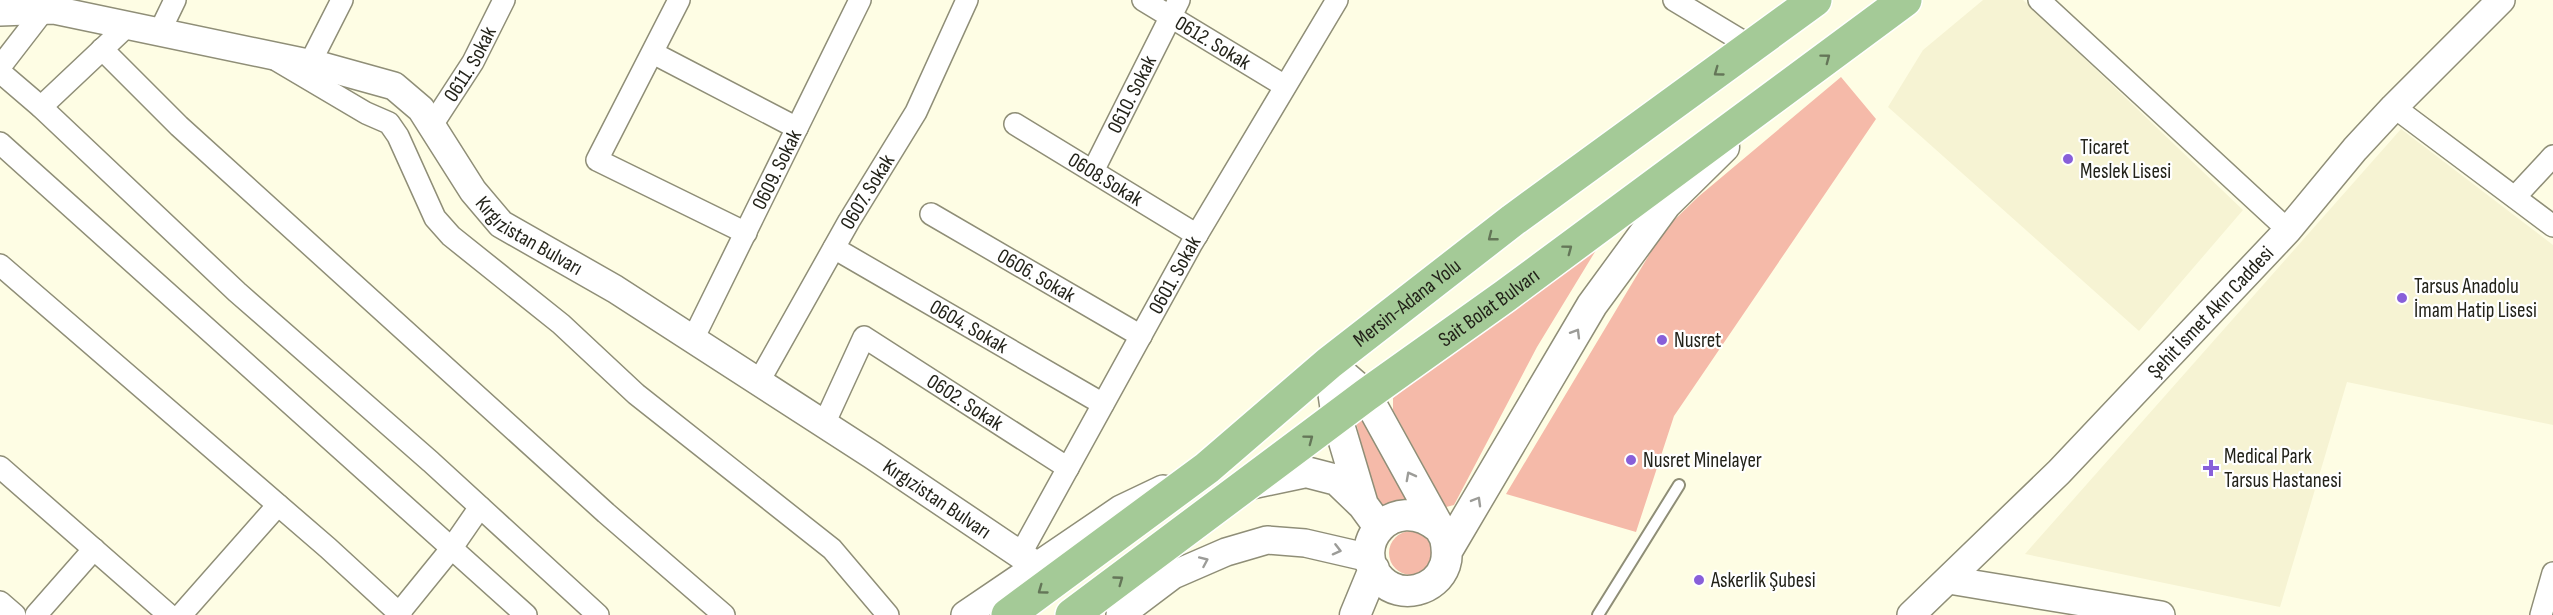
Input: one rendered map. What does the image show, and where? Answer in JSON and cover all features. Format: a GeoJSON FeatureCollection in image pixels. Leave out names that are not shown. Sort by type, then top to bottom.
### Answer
{"type":"FeatureCollection","features":[{"type":"Feature","properties":{"kind":"highway","name":"Mersin-Adana Yolu"},"geometry":{"type":"LineString","coordinates":[[1008,615],[1207,468],[1329,363],[1522,213],[1815,0]]}},
{"type":"Feature","properties":{"kind":"highway","name":"Sait Bolat Bulvarı"},"geometry":{"type":"LineString","coordinates":[[1072,615],[1366,395],[1905,0]]}},
{"type":"Feature","properties":{"kind":"main road"},"geometry":{"type":"LineString","coordinates":[[1443,539],[1592,305],[1659,214],[1789,86]]}},
{"type":"Feature","properties":{"kind":"main road"},"geometry":{"type":"LineString","coordinates":[[1329,363],[1366,395],[1443,539],[1446,564],[1440,576],[1430,585],[1418,590],[1405,591],[1392,588],[1381,580],[1372,564],[1371,516],[1337,418],[1329,363]]}},
{"type":"Feature","properties":{"kind":"main road"},"geometry":{"type":"LineString","coordinates":[[1249,484],[1306,472],[1337,480],[1371,516],[1390,519],[1402,514],[1415,514],[1428,519],[1443,539]]}},
{"type":"Feature","properties":{"kind":"main road"},"geometry":{"type":"LineString","coordinates":[[1355,615],[1372,564]]}},
{"type":"Feature","properties":{"kind":"main road"},"geometry":{"type":"LineString","coordinates":[[1416,615],[1430,585]]}},
{"type":"Feature","properties":{"kind":"street"},"geometry":{"type":"LineString","coordinates":[[160,31],[175,0]]}},
{"type":"Feature","properties":{"kind":"street"},"geometry":{"type":"LineString","coordinates":[[310,63],[342,0]]}},
{"type":"Feature","properties":{"kind":"street","name":"0611. Sokak"},"geometry":{"type":"LineString","coordinates":[[432,125],[472,62],[504,0]]}},
{"type":"Feature","properties":{"kind":"street"},"geometry":{"type":"LineString","coordinates":[[679,0],[597,160],[746,233]]}},
{"type":"Feature","properties":{"kind":"street","name":"0609. Sokak"},"geometry":{"type":"LineString","coordinates":[[693,339],[860,0]]}},
{"type":"Feature","properties":{"kind":"street","name":"0607. Sokak"},"geometry":{"type":"LineString","coordinates":[[759,381],[834,248],[916,112],[967,0]]}},
{"type":"Feature","properties":{"kind":"street","name":"0612. Sokak"},"geometry":{"type":"LineString","coordinates":[[1143,0],[1174,8],[1285,86]]}},
{"type":"Feature","properties":{"kind":"street","name":"0601. Sokak"},"geometry":{"type":"LineString","coordinates":[[1028,561],[1068,468],[1103,404],[1197,235],[1337,0]]}},
{"type":"Feature","properties":{"kind":"street"},"geometry":{"type":"LineString","coordinates":[[1674,0],[1752,47]]}},
{"type":"Feature","properties":{"kind":"street"},"geometry":{"type":"LineString","coordinates":[[2039,0],[2288,230]]}},
{"type":"Feature","properties":{"kind":"street","name":"Şehit İsmet Akın Caddesi"},"geometry":{"type":"LineString","coordinates":[[1911,615],[2059,472],[2288,230],[2355,149],[2394,107],[2501,0]]}},
{"type":"Feature","properties":{"kind":"street","name":"Kırgızistan Bulvarı"},"geometry":{"type":"LineString","coordinates":[[0,12],[76,7],[128,25],[310,63],[394,86],[421,109],[473,191],[501,224],[615,289],[759,381],[1028,561]]}},
{"type":"Feature","properties":{"kind":"street","name":"0610. Sokak"},"geometry":{"type":"LineString","coordinates":[[1093,171],[1174,8]]}},
{"type":"Feature","properties":{"kind":"street"},"geometry":{"type":"LineString","coordinates":[[0,66],[44,10]]}},
{"type":"Feature","properties":{"kind":"street"},"geometry":{"type":"LineString","coordinates":[[41,107],[128,25]]}},
{"type":"Feature","properties":{"kind":"street"},"geometry":{"type":"LineString","coordinates":[[102,49],[179,126],[606,513],[724,615]]}},
{"type":"Feature","properties":{"kind":"street"},"geometry":{"type":"LineString","coordinates":[[265,53],[366,113],[389,123],[398,136],[435,218],[451,236],[561,324],[636,394],[832,549],[888,615]]}},
{"type":"Feature","properties":{"kind":"street"},"geometry":{"type":"LineString","coordinates":[[653,53],[797,128]]}},
{"type":"Feature","properties":{"kind":"street"},"geometry":{"type":"LineString","coordinates":[[0,72],[41,107],[237,292],[480,507],[598,615]]}},
{"type":"Feature","properties":{"kind":"street"},"geometry":{"type":"LineString","coordinates":[[2394,107],[2553,226]]}},
{"type":"Feature","properties":{"kind":"street","name":"0608.Sokak"},"geometry":{"type":"LineString","coordinates":[[1015,124],[1197,235]]}},
{"type":"Feature","properties":{"kind":"street"},"geometry":{"type":"LineString","coordinates":[[0,143],[526,615]]}},
{"type":"Feature","properties":{"kind":"street"},"geometry":{"type":"LineString","coordinates":[[2515,197],[2553,156]]}},
{"type":"Feature","properties":{"kind":"street","name":"0606. Sokak"},"geometry":{"type":"LineString","coordinates":[[931,214],[1141,336]]}},
{"type":"Feature","properties":{"kind":"street","name":"0604. Sokak"},"geometry":{"type":"LineString","coordinates":[[834,248],[1103,404]]}},
{"type":"Feature","properties":{"kind":"street"},"geometry":{"type":"LineString","coordinates":[[0,265],[278,505],[400,614],[451,549],[480,507]]}},
{"type":"Feature","properties":{"kind":"street","name":"0602. Sokak"},"geometry":{"type":"LineString","coordinates":[[824,424],[864,337],[1068,468]]}},
{"type":"Feature","properties":{"kind":"street"},"geometry":{"type":"LineString","coordinates":[[0,467],[169,615]]}},
{"type":"Feature","properties":{"kind":"street"},"geometry":{"type":"LineString","coordinates":[[965,615],[1028,561],[1121,509],[1207,468]]}},
{"type":"Feature","properties":{"kind":"street"},"geometry":{"type":"LineString","coordinates":[[181,615],[278,505]]}},
{"type":"Feature","properties":{"kind":"street"},"geometry":{"type":"LineString","coordinates":[[1120,615],[1173,575],[1226,552],[1267,540],[1305,543],[1372,564]]}},
{"type":"Feature","properties":{"kind":"street"},"geometry":{"type":"LineString","coordinates":[[36,615],[94,549]]}},
{"type":"Feature","properties":{"kind":"street"},"geometry":{"type":"LineString","coordinates":[[2541,615],[2553,573]]}},
{"type":"Feature","properties":{"kind":"street"},"geometry":{"type":"LineString","coordinates":[[1949,580],[2161,615]]}},
{"type":"Feature","properties":{"kind":"street"},"geometry":{"type":"LineString","coordinates":[[0,602],[15,615]]}},
{"type":"Feature","properties":{"kind":"lane"},"geometry":{"type":"LineString","coordinates":[[1599,615],[1679,485]]}},
{"type":"Feature","properties":{"kind":"shaded area","name":"Ticaret Meslek Lisesi"},"geometry":{"type":"Polygon","coordinates":[[[1983,0],[2023,0],[2243,210],[2139,331],[1888,107],[1923,50],[1983,0]]]}},
{"type":"Feature","properties":{"kind":"shaded area"},"geometry":{"type":"Polygon","coordinates":[[[1841,77],[1876,119],[1674,416],[1636,532],[1506,494],[1664,230],[1698,197],[1841,77]]]}},
{"type":"Feature","properties":{"kind":"shaded area"},"geometry":{"type":"Polygon","coordinates":[[[2401,129],[2553,245],[2553,425],[2347,382],[2280,607],[2025,554],[2401,129]]]}},
{"type":"Feature","properties":{"kind":"shaded area"},"geometry":{"type":"Polygon","coordinates":[[[1604,237],[1537,347],[1454,505],[1446,507],[1393,410],[1393,398],[1510,306],[1604,237]]]}},
{"type":"Feature","properties":{"kind":"shaded area"},"geometry":{"type":"Polygon","coordinates":[[[1361,415],[1411,502],[1377,514],[1356,422],[1361,415]]]}},
{"type":"Feature","properties":{"kind":"shaded area"},"geometry":{"type":"Polygon","coordinates":[[[1411,531],[1426,538],[1433,553],[1426,568],[1411,575],[1396,568],[1389,553],[1396,538],[1411,531]]]}},
{"type":"Feature","properties":{"kind":"place","name":"Ticaret Meslek Lisesi"},"geometry":{"type":"Point","coordinates":[2068,159]}},
{"type":"Feature","properties":{"kind":"place","name":"Tarsus Anadolu İmam Hatip Lisesi"},"geometry":{"type":"Point","coordinates":[2402,298]}},
{"type":"Feature","properties":{"kind":"place","name":"Nusret"},"geometry":{"type":"Point","coordinates":[1662,340]}},
{"type":"Feature","properties":{"kind":"place","name":"Nusret Minelayer"},"geometry":{"type":"Point","coordinates":[1631,460]}},
{"type":"Feature","properties":{"kind":"place","name":"Medical Park Tarsus Hastanesi"},"geometry":{"type":"Point","coordinates":[2211,468]}},
{"type":"Feature","properties":{"kind":"place","name":"Askerlik Şubesi"},"geometry":{"type":"Point","coordinates":[1699,580]}}]}
